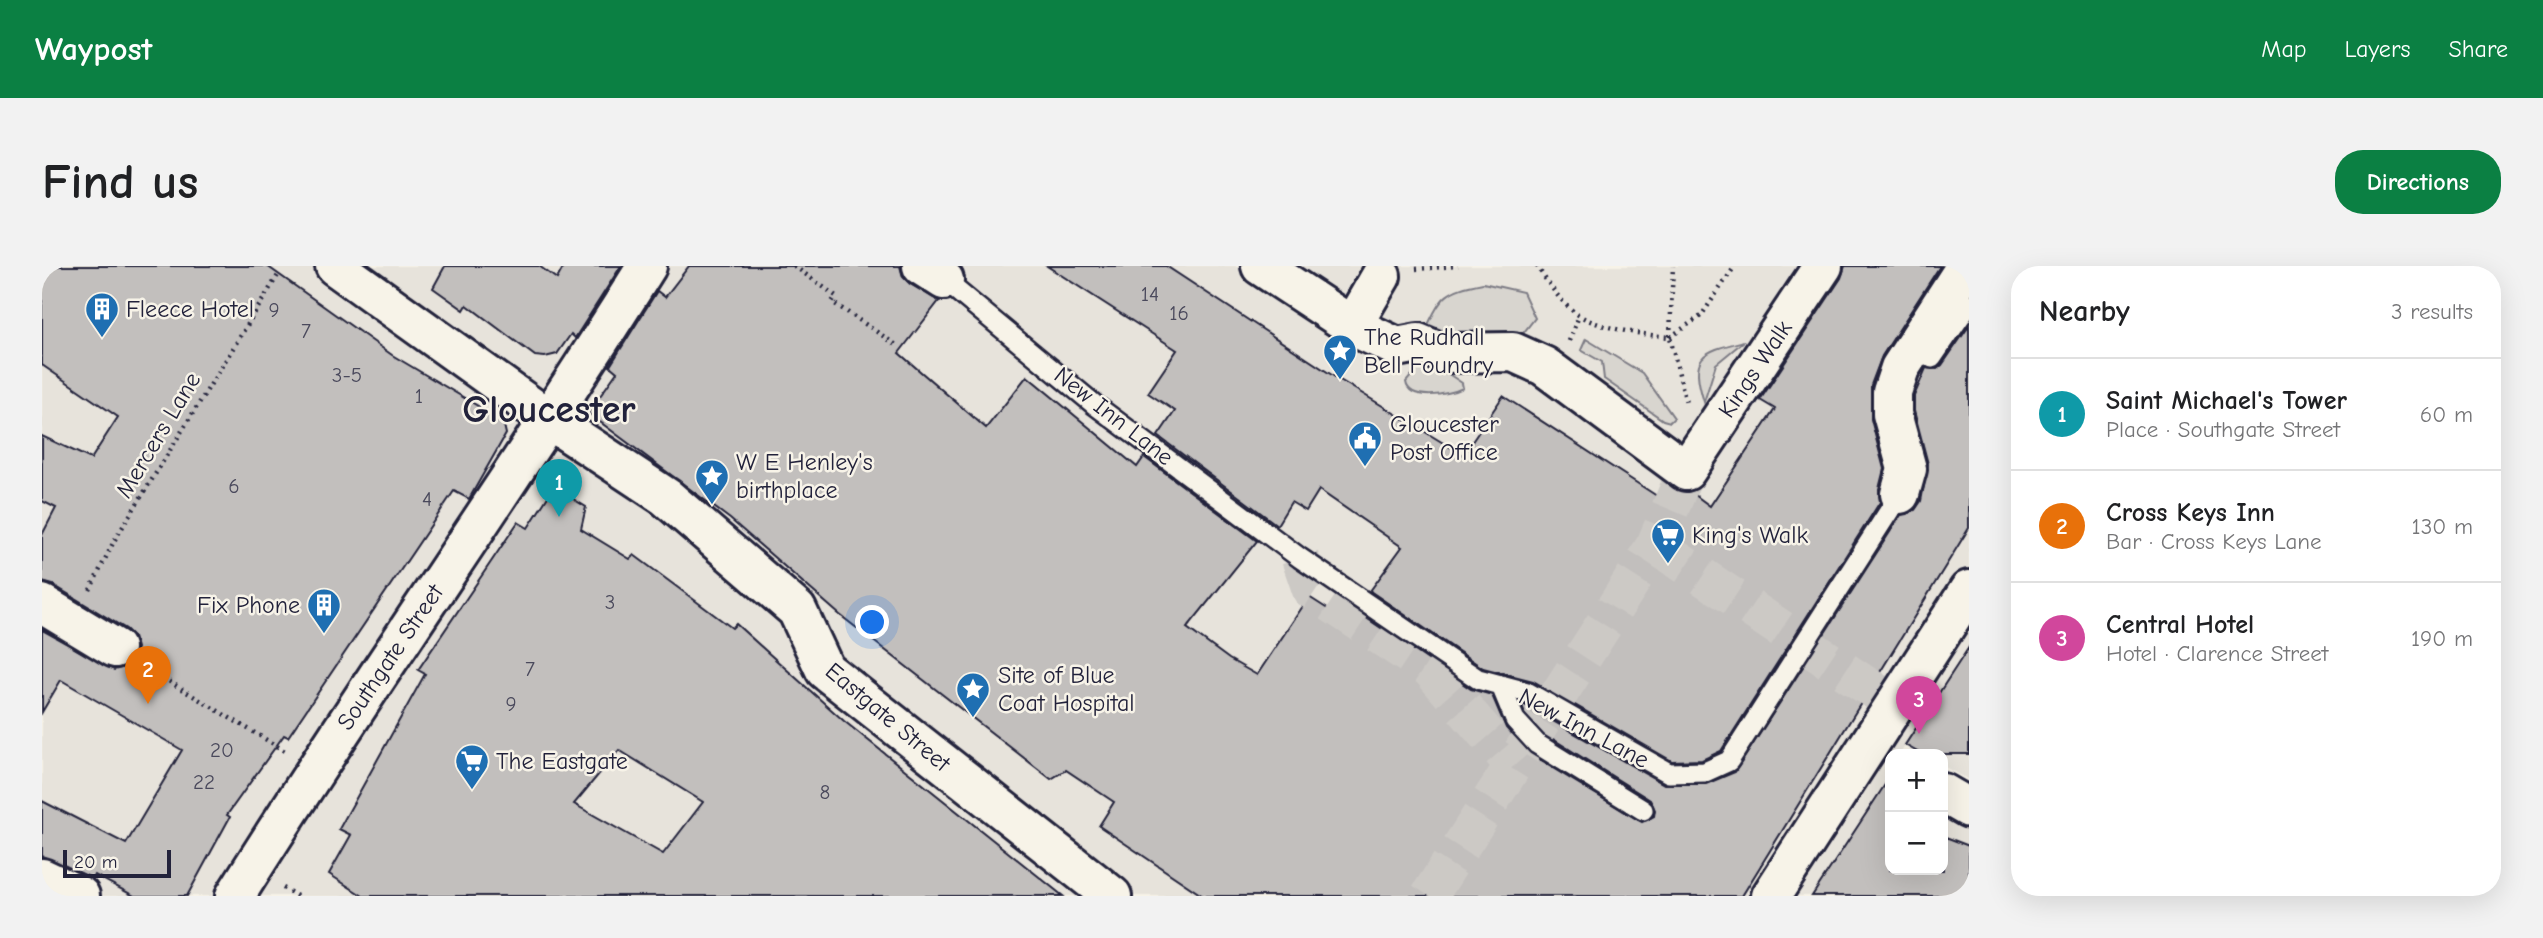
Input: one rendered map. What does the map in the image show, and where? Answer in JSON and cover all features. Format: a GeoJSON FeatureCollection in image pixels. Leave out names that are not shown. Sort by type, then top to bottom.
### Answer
{"type":"FeatureCollection","features":[{"type":"Feature","properties":{"kind":"street","name":"Eastgate Street"},"geometry":{"type":"LineString","coordinates":[[335,266],[551,421],[666,496],[797,610],[825,670],[1112,896]]}},
{"type":"Feature","properties":{"kind":"street","name":"Southgate Street"},"geometry":{"type":"LineString","coordinates":[[235,896],[314,768],[551,421],[647,266]]}},
{"type":"Feature","properties":{"kind":"street"},"geometry":{"type":"LineString","coordinates":[[1261,266],[1352,326],[1397,347],[1413,344],[1442,353],[1513,352],[1544,366],[1693,462]]}},
{"type":"Feature","properties":{"kind":"street","name":"Kings Walk"},"geometry":{"type":"LineString","coordinates":[[1693,462],[1823,266]]}},
{"type":"Feature","properties":{"kind":"street","name":"New Inn Lane"},"geometry":{"type":"LineString","coordinates":[[1900,494],[1907,469],[1892,414],[1892,392],[1900,368],[1966,266]]}},
{"type":"Feature","properties":{"kind":"street"},"geometry":{"type":"LineString","coordinates":[[1352,326],[1381,276]]}},
{"type":"Feature","properties":{"kind":"street"},"geometry":{"type":"LineString","coordinates":[[1771,896],[1878,757],[1969,590]]}},
{"type":"Feature","properties":{"kind":"street"},"geometry":{"type":"LineString","coordinates":[[42,604],[115,648]]}},
{"type":"Feature","properties":{"kind":"street"},"geometry":{"type":"LineString","coordinates":[[1948,796],[1969,807]]}},
{"type":"Feature","properties":{"kind":"street"},"geometry":{"type":"LineString","coordinates":[[42,878],[80,896]]}},
{"type":"Feature","properties":{"kind":"lane","name":"New Inn Lane"},"geometry":{"type":"LineString","coordinates":[[933,273],[1095,405],[1300,558],[1478,679],[1527,692],[1669,772],[1705,772],[1730,761],[1900,494]]}},
{"type":"Feature","properties":{"kind":"lane"},"geometry":{"type":"LineString","coordinates":[[1932,358],[1969,304]]}},
{"type":"Feature","properties":{"kind":"lane"},"geometry":{"type":"LineString","coordinates":[[1501,686],[1515,720],[1537,744],[1643,810]]}},
{"type":"Feature","properties":{"kind":"path"},"geometry":{"type":"LineString","coordinates":[[794,266],[836,296],[832,302],[898,346]]}},
{"type":"Feature","properties":{"kind":"path"},"geometry":{"type":"LineString","coordinates":[[1538,266],[1547,281],[1579,316],[1639,334],[1670,337],[1701,316],[1735,266]]}},
{"type":"Feature","properties":{"kind":"path"},"geometry":{"type":"LineString","coordinates":[[1673,266],[1670,337],[1693,462]]}},
{"type":"Feature","properties":{"kind":"path","name":"Mercers Lane"},"geometry":{"type":"LineString","coordinates":[[74,622],[114,541],[280,271]]}},
{"type":"Feature","properties":{"kind":"path"},"geometry":{"type":"LineString","coordinates":[[1571,336],[1579,316]]}},
{"type":"Feature","properties":{"kind":"path"},"geometry":{"type":"LineString","coordinates":[[115,648],[314,768]]}},
{"type":"Feature","properties":{"kind":"shaded area"},"geometry":{"type":"Polygon","coordinates":[[[42,266],[1969,266],[1969,780],[1948,769],[1948,749],[1911,749],[1905,746],[1903,749],[1885,749],[1884,784],[1885,875],[1948,875],[1948,822],[1969,832],[1969,896],[42,896],[42,266]]]}},
{"type":"Feature","properties":{"kind":"shaded area"},"geometry":{"type":"Polygon","coordinates":[[[1483,283],[1523,292],[1535,318],[1524,332],[1466,347],[1426,329],[1436,308],[1447,296],[1461,288],[1483,283]]]}},
{"type":"Feature","properties":{"kind":"shaded area"},"geometry":{"type":"Polygon","coordinates":[[[1586,339],[1642,373],[1674,418],[1670,422],[1663,420],[1604,379],[1602,362],[1581,350],[1586,339]]]}},
{"type":"Feature","properties":{"kind":"shaded area"},"geometry":{"type":"Polygon","coordinates":[[[1744,341],[1716,364],[1704,402],[1698,374],[1703,358],[1718,348],[1744,341]]]}},
{"type":"Feature","properties":{"kind":"shaded area"},"geometry":{"type":"Polygon","coordinates":[[[1422,363],[1438,367],[1462,383],[1463,388],[1430,395],[1414,392],[1406,382],[1422,363]]]}},
{"type":"Feature","properties":{"kind":"building"},"geometry":{"type":"Polygon","coordinates":[[[42,266],[267,266],[392,355],[503,421],[506,434],[469,499],[454,491],[288,737],[284,735],[227,815],[230,817],[187,896],[134,896],[95,875],[93,879],[42,856],[42,801],[126,844],[182,750],[61,680],[42,712],[42,630],[114,670],[125,667],[133,660],[137,648],[134,637],[126,629],[53,585],[42,582],[42,535],[56,508],[42,501],[42,436],[91,459],[118,417],[42,365],[42,266]]]}},
{"type":"Feature","properties":{"kind":"building"},"geometry":{"type":"Polygon","coordinates":[[[445,266],[539,266],[557,279],[564,266],[621,266],[575,338],[571,334],[557,354],[545,357],[535,356],[467,305],[464,310],[433,288],[445,266]]]}},
{"type":"Feature","properties":{"kind":"building"},"geometry":{"type":"Polygon","coordinates":[[[689,266],[900,266],[903,277],[910,284],[939,301],[899,353],[986,428],[1027,376],[1137,467],[1144,457],[1257,541],[1187,628],[1229,659],[1257,675],[1309,597],[1348,622],[1356,611],[1471,689],[1492,695],[1506,728],[1528,753],[1642,822],[1654,816],[1655,810],[1650,800],[1545,734],[1525,713],[1521,703],[1664,784],[1706,784],[1735,772],[1901,515],[1915,510],[1921,501],[1928,464],[1914,411],[1914,396],[1926,368],[1937,369],[1942,365],[1969,326],[1969,528],[1742,896],[1203,896],[1099,826],[1114,802],[1066,770],[1051,779],[840,615],[730,519],[588,413],[617,372],[610,366],[657,291],[665,297],[689,266]]]}},
{"type":"Feature","properties":{"kind":"building"},"geometry":{"type":"Polygon","coordinates":[[[1047,266],[1166,266],[1335,377],[1463,455],[1503,396],[1660,498],[1669,485],[1683,493],[1691,492],[1710,506],[1775,409],[1760,400],[1841,278],[1845,266],[1940,266],[1882,356],[1871,385],[1871,419],[1884,469],[1879,489],[1880,502],[1721,751],[1702,760],[1672,761],[1533,681],[1483,668],[1370,591],[1402,547],[1319,490],[1306,511],[1291,502],[1277,525],[1158,436],[1175,411],[1148,393],[1177,350],[1047,266]]]}},
{"type":"Feature","properties":{"kind":"building"},"geometry":{"type":"Polygon","coordinates":[[[554,487],[586,507],[581,529],[630,559],[634,555],[732,628],[736,624],[844,721],[1063,896],[363,896],[329,874],[351,835],[339,829],[425,674],[418,670],[518,522],[528,528],[554,487]],[[619,750],[574,804],[663,854],[703,802],[619,750]]]}},
{"type":"Feature","properties":{"kind":"building"},"geometry":{"type":"Polygon","coordinates":[[[1969,647],[1969,754],[1948,754],[1948,749],[1912,749],[1905,745],[1969,647]]]}},
{"type":"Feature","properties":{"kind":"building"},"geometry":{"type":"Polygon","coordinates":[[[1885,785],[1885,875],[1948,875],[1948,838],[1969,846],[1969,896],[1812,896],[1885,785]]]}},
{"type":"Feature","properties":{"kind":"tunnel"},"geometry":{"type":"LineString","coordinates":[[1429,896],[1655,545],[1686,471]]}},
{"type":"Feature","properties":{"kind":"tunnel"},"geometry":{"type":"LineString","coordinates":[[1655,545],[1896,705]]}},
{"type":"Feature","properties":{"kind":"tunnel"},"geometry":{"type":"LineString","coordinates":[[1300,558],[1311,590],[1430,669],[1514,766]]}},
{"type":"Feature","properties":{"kind":"place","name":"Fleece Hotel"},"geometry":{"type":"Point","coordinates":[102,339]}},
{"type":"Feature","properties":{"kind":"place","name":"The Rudhall Bell Foundry"},"geometry":{"type":"Point","coordinates":[1340,381]}},
{"type":"Feature","properties":{"kind":"place","name":"Gloucester Post Office"},"geometry":{"type":"Point","coordinates":[1365,468]}},
{"type":"Feature","properties":{"kind":"place","name":"W E Henley's birthplace"},"geometry":{"type":"Point","coordinates":[712,506]}},
{"type":"Feature","properties":{"kind":"place","name":"Saint Michael's Tower"},"geometry":{"type":"Point","coordinates":[559,517]}},
{"type":"Feature","properties":{"kind":"place","name":"King's Walk"},"geometry":{"type":"Point","coordinates":[1668,565]}},
{"type":"Feature","properties":{"kind":"place","name":"Fix Phone"},"geometry":{"type":"Point","coordinates":[324,635]}},
{"type":"Feature","properties":{"kind":"place","name":"Cross Keys Inn"},"geometry":{"type":"Point","coordinates":[148,704]}},
{"type":"Feature","properties":{"kind":"place","name":"Site of Blue Coat Hospital"},"geometry":{"type":"Point","coordinates":[973,719]}},
{"type":"Feature","properties":{"kind":"place","name":"Central Hotel"},"geometry":{"type":"Point","coordinates":[1919,734]}},
{"type":"Feature","properties":{"kind":"place","name":"The Eastgate"},"geometry":{"type":"Point","coordinates":[472,791]}},
{"type":"Feature","properties":{"kind":"district","name":"Gloucester"},"geometry":{"type":"Point","coordinates":[549,410]}}]}
